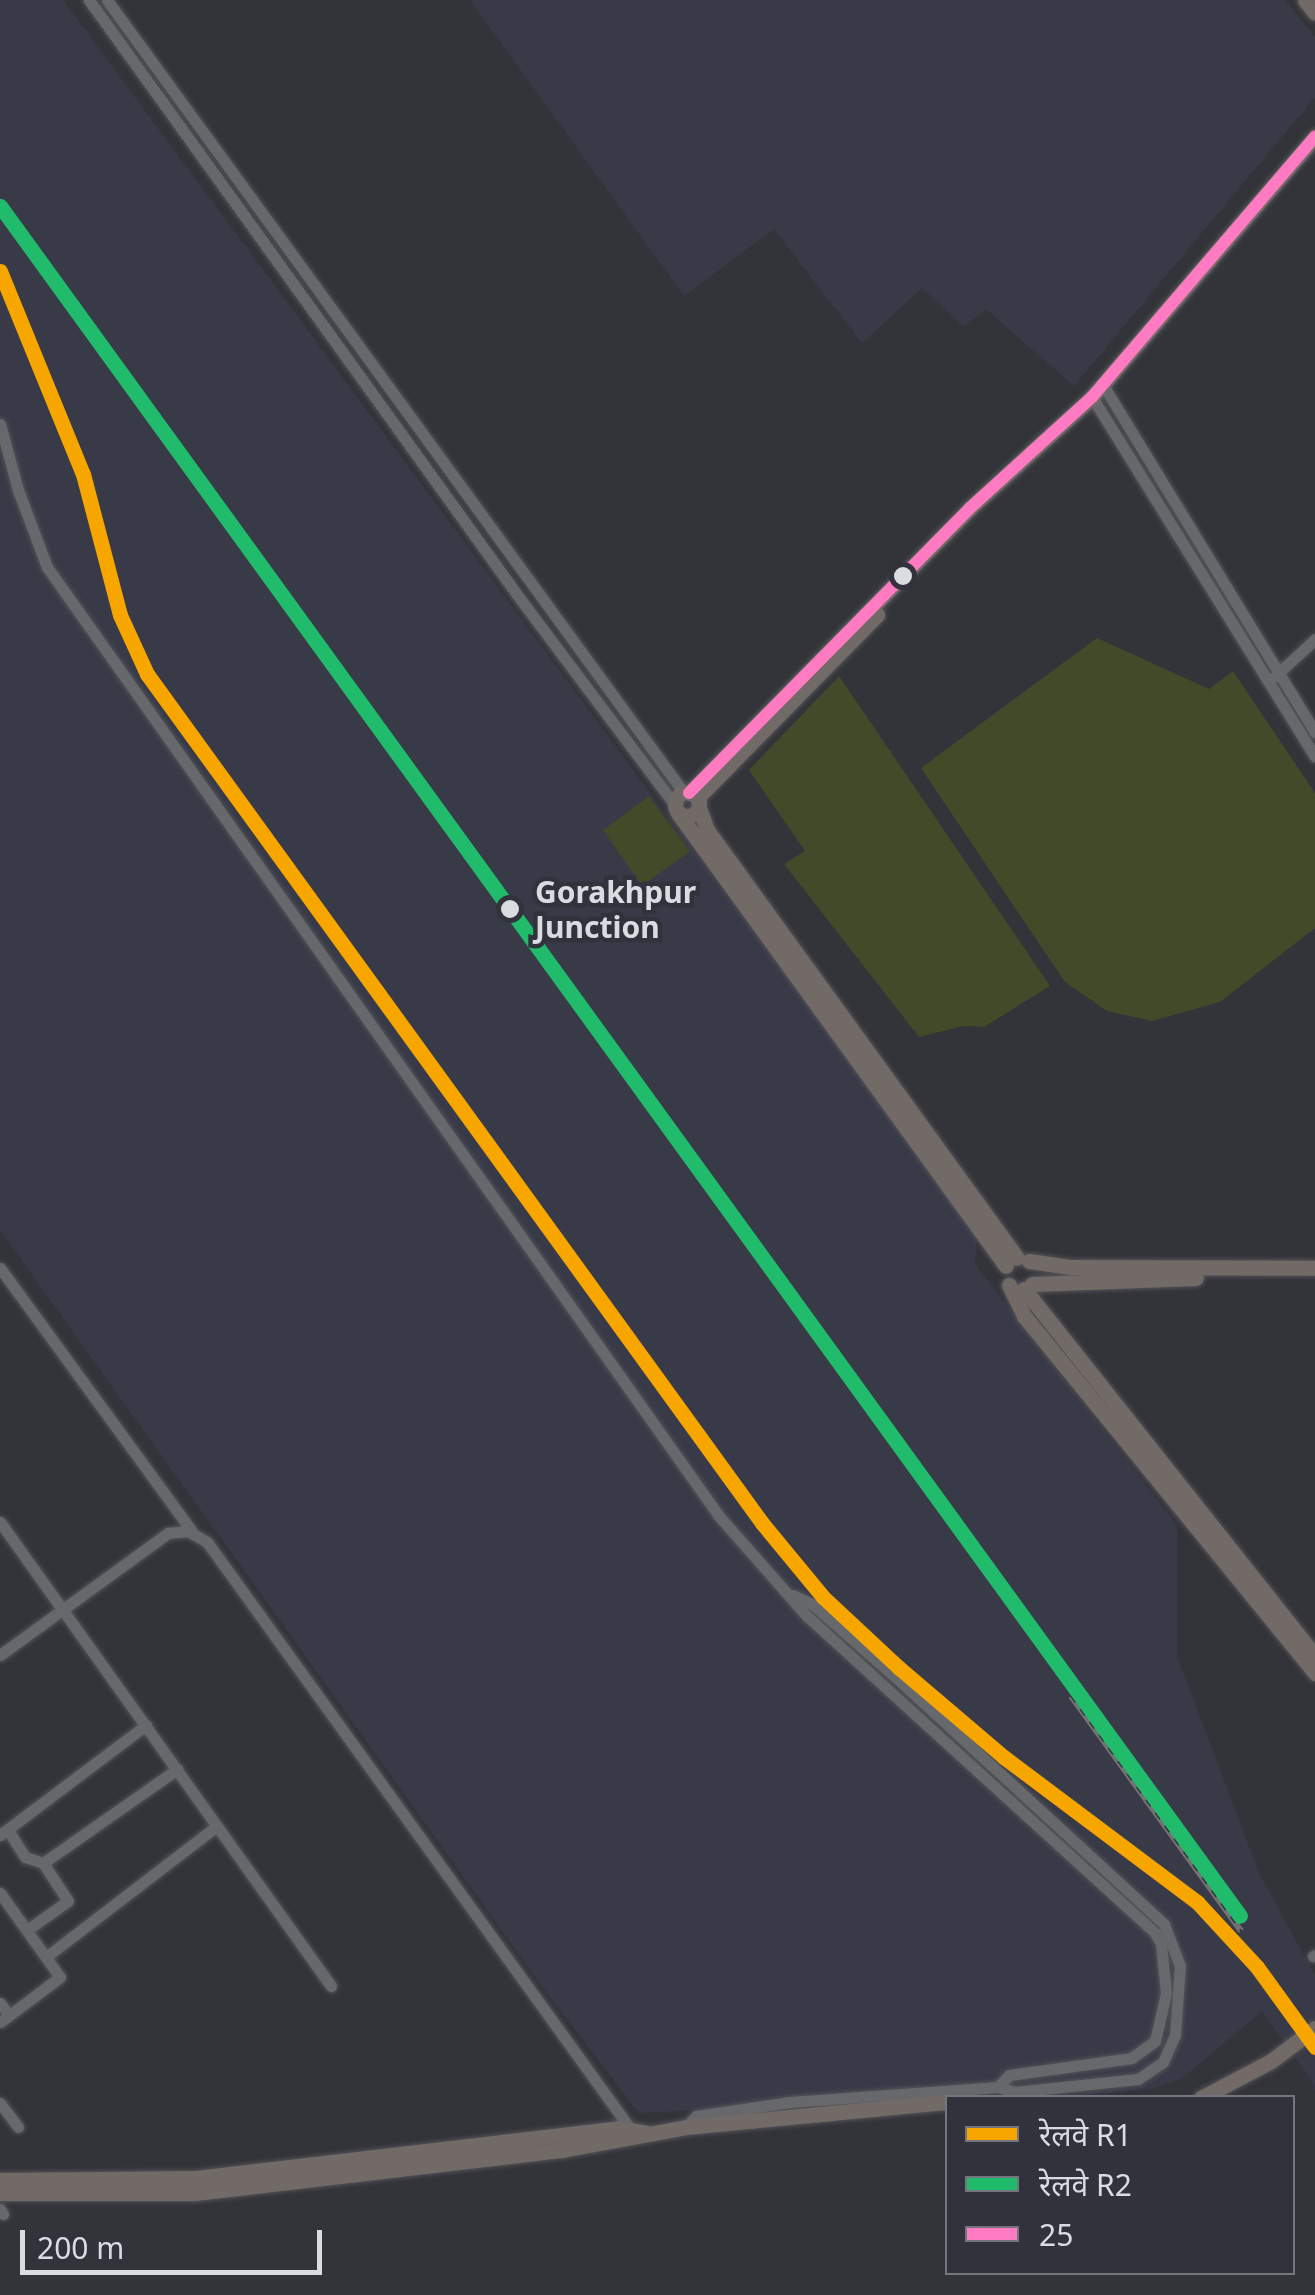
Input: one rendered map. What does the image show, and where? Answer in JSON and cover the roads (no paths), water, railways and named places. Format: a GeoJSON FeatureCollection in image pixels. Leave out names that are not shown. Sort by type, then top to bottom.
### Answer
{"type":"FeatureCollection","features":[{"type":"Feature","properties":{"kind":"main road"},"geometry":{"type":"LineString","coordinates":[[1304,0],[1315,13]]}},
{"type":"Feature","properties":{"kind":"main road"},"geometry":{"type":"LineString","coordinates":[[1100,395],[1315,136]]}},
{"type":"Feature","properties":{"kind":"main road"},"geometry":{"type":"LineString","coordinates":[[1022,1286],[1036,1276],[1018,1262],[687,802],[945,533],[1100,395],[1315,151]]}},
{"type":"Feature","properties":{"kind":"main road"},"geometry":{"type":"LineString","coordinates":[[1018,1262],[1070,1267],[1315,1268]]}},
{"type":"Feature","properties":{"kind":"main road"},"geometry":{"type":"LineString","coordinates":[[1018,1262],[1024,1316],[1315,1673]]}},
{"type":"Feature","properties":{"kind":"main road"},"geometry":{"type":"LineString","coordinates":[[1022,1286],[1049,1280],[1315,1278]]}},
{"type":"Feature","properties":{"kind":"main road"},"geometry":{"type":"LineString","coordinates":[[1022,1286],[1315,1656]]}},
{"type":"Feature","properties":{"kind":"main road"},"geometry":{"type":"LineString","coordinates":[[1207,2095],[1271,2061],[1315,2028]]}},
{"type":"Feature","properties":{"kind":"main road"},"geometry":{"type":"LineString","coordinates":[[0,2180],[196,2178],[945,2102]]}},
{"type":"Feature","properties":{"kind":"main road"},"geometry":{"type":"LineString","coordinates":[[0,2193],[195,2193],[638,2133]]}},
{"type":"Feature","properties":{"kind":"street"},"geometry":{"type":"LineString","coordinates":[[89,0],[521,600],[687,802]]}},
{"type":"Feature","properties":{"kind":"street"},"geometry":{"type":"LineString","coordinates":[[107,0],[687,802]]}},
{"type":"Feature","properties":{"kind":"street"},"geometry":{"type":"LineString","coordinates":[[153,88],[165,80]]}},
{"type":"Feature","properties":{"kind":"street"},"geometry":{"type":"LineString","coordinates":[[1100,395],[1315,732]]}},
{"type":"Feature","properties":{"kind":"street"},"geometry":{"type":"LineString","coordinates":[[1100,395],[1267,684],[1314,754]]}},
{"type":"Feature","properties":{"kind":"street"},"geometry":{"type":"LineString","coordinates":[[0,424],[18,490],[47,567],[719,1516],[807,1616],[1149,1925],[1161,1944],[1166,1993],[1162,2026],[1144,2052],[1132,2058],[1009,2075],[998,2087]]}},
{"type":"Feature","properties":{"kind":"street"},"geometry":{"type":"LineString","coordinates":[[1267,684],[1315,639]]}},
{"type":"Feature","properties":{"kind":"street"},"geometry":{"type":"LineString","coordinates":[[0,1268],[193,1533],[206,1542],[638,2133]]}},
{"type":"Feature","properties":{"kind":"street"},"geometry":{"type":"LineString","coordinates":[[0,1522],[332,1986]]}},
{"type":"Feature","properties":{"kind":"street"},"geometry":{"type":"LineString","coordinates":[[0,1655],[168,1533],[193,1533]]}},
{"type":"Feature","properties":{"kind":"street"},"geometry":{"type":"LineString","coordinates":[[686,2128],[696,2116],[790,2102],[998,2087],[1014,2092],[1138,2079],[1152,2072],[1171,2049],[1180,2000],[1180,1966],[1171,1935],[906,1686],[812,1604],[789,1593]]}},
{"type":"Feature","properties":{"kind":"street"},"geometry":{"type":"LineString","coordinates":[[27,1930],[68,1901],[43,1863],[25,1858],[4,1832],[146,1725]]}},
{"type":"Feature","properties":{"kind":"street"},"geometry":{"type":"LineString","coordinates":[[43,1863],[177,1769]]}},
{"type":"Feature","properties":{"kind":"street"},"geometry":{"type":"LineString","coordinates":[[46,1957],[217,1826]]}},
{"type":"Feature","properties":{"kind":"street"},"geometry":{"type":"LineString","coordinates":[[0,1893],[60,1977],[4,2018],[0,2003]]}},
{"type":"Feature","properties":{"kind":"street"},"geometry":{"type":"LineString","coordinates":[[0,2103],[18,2127]]}},
{"type":"Feature","properties":{"kind":"railway"},"geometry":{"type":"LineString","coordinates":[[0,206],[1085,1705]]}},
{"type":"Feature","properties":{"kind":"railway"},"geometry":{"type":"LineString","coordinates":[[401,1024],[806,1579],[898,1667],[1005,1758],[1197,1902],[1257,1967],[1315,2047]]}},
{"type":"Feature","properties":{"kind":"railway"},"geometry":{"type":"LineString","coordinates":[[1071,1696],[1241,1931]]}},
{"type":"Feature","properties":{"kind":"rail line","name":"R2"},"geometry":{"type":"LineString","coordinates":[[0,206],[1240,1916]]}},
{"type":"Feature","properties":{"kind":"rail line","name":"R1"},"geometry":{"type":"LineString","coordinates":[[0,271],[83,474],[120,615],[147,674],[762,1523],[823,1597],[898,1667],[1005,1758],[1197,1902],[1257,1967],[1315,2047]]}},
{"type":"Feature","properties":{"kind":"place","name":"Gorakhpur Junction"},"geometry":{"type":"Point","coordinates":[510,909]}}]}
